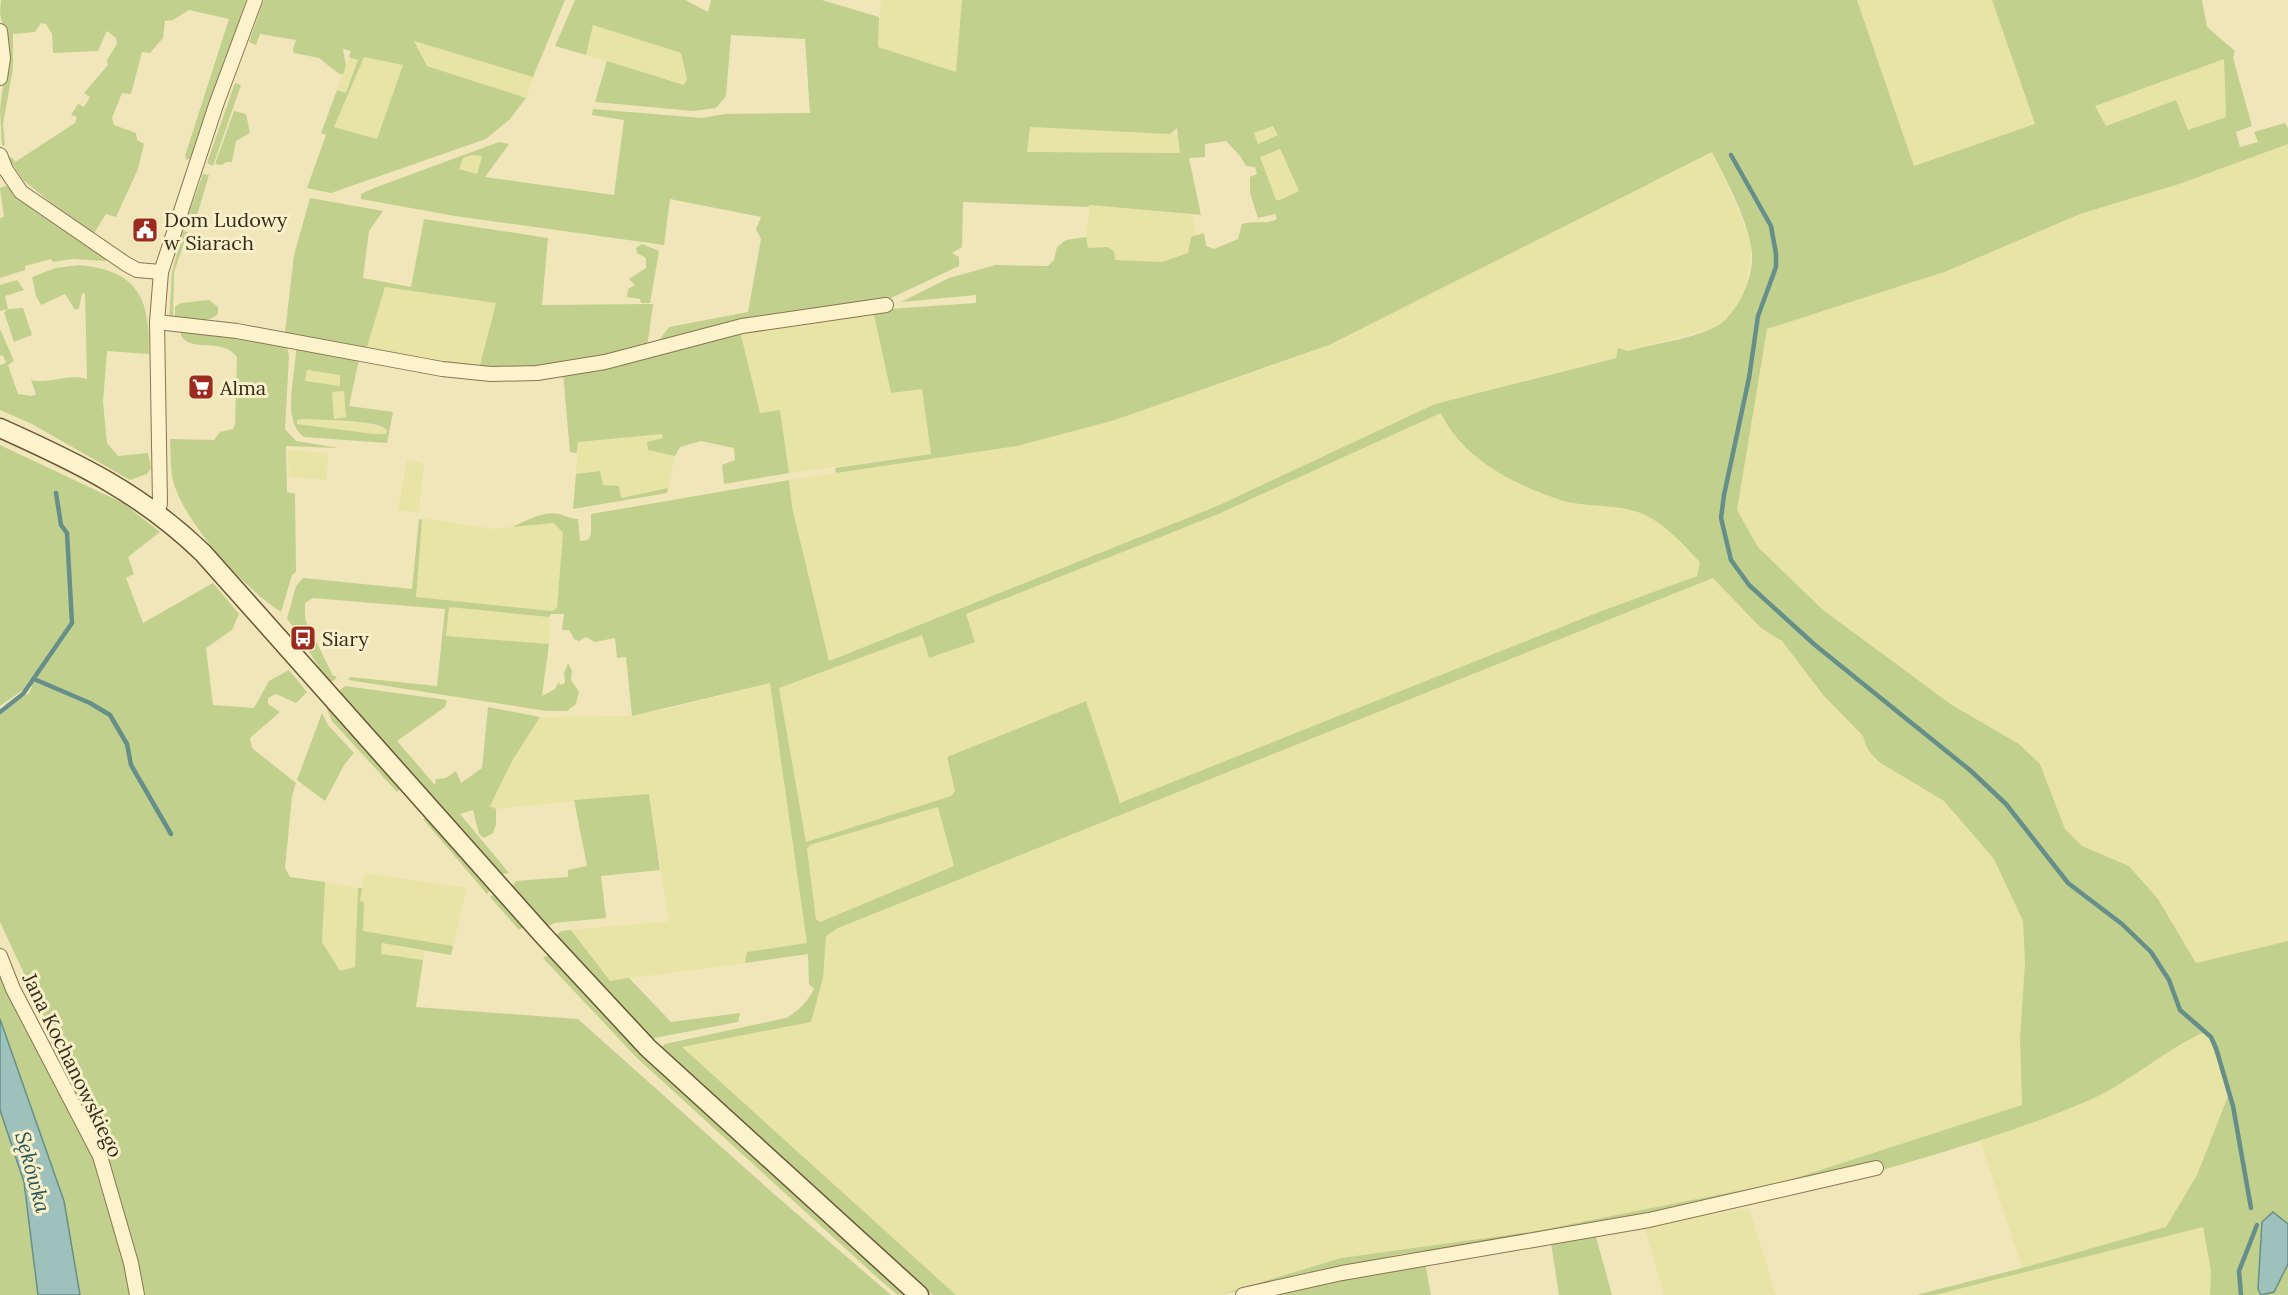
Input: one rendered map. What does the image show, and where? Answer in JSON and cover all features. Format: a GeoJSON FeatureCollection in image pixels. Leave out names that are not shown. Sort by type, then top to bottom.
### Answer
{"type":"FeatureCollection","features":[{"type":"Feature","properties":{"kind":"main road"},"geometry":{"type":"LineString","coordinates":[[0,428],[93,472],[157,511],[203,553],[542,934],[648,1048],[919,1295]]}},
{"type":"Feature","properties":{"kind":"street"},"geometry":{"type":"LineString","coordinates":[[157,511],[160,504],[161,460],[157,322],[161,272],[216,105],[255,0]]}},
{"type":"Feature","properties":{"kind":"street"},"geometry":{"type":"LineString","coordinates":[[0,31],[3,58],[0,78]]}},
{"type":"Feature","properties":{"kind":"street"},"geometry":{"type":"LineString","coordinates":[[0,155],[6,170],[21,192],[126,264],[137,270],[161,272]]}},
{"type":"Feature","properties":{"kind":"street"},"geometry":{"type":"LineString","coordinates":[[157,322],[237,331],[442,369],[491,374],[549,372],[605,362],[742,326],[886,305]]}},
{"type":"Feature","properties":{"kind":"street","name":"Jana Kochanowskiego"},"geometry":{"type":"LineString","coordinates":[[0,956],[13,989],[100,1156],[131,1263],[137,1295]]}},
{"type":"Feature","properties":{"kind":"street"},"geometry":{"type":"LineString","coordinates":[[1243,1295],[1342,1273],[1671,1216],[1876,1168]]}},
{"type":"Feature","properties":{"kind":"shaded area"},"geometry":{"type":"Polygon","coordinates":[[[881,0],[962,0],[957,72],[878,47],[881,0]]]}},
{"type":"Feature","properties":{"kind":"shaded area"},"geometry":{"type":"Polygon","coordinates":[[[1857,0],[1992,0],[2035,124],[1914,166],[1857,0]]]}},
{"type":"Feature","properties":{"kind":"shaded area"},"geometry":{"type":"Polygon","coordinates":[[[593,25],[681,53],[687,79],[685,85],[586,55],[593,25]]]}},
{"type":"Feature","properties":{"kind":"shaded area"},"geometry":{"type":"Polygon","coordinates":[[[414,41],[533,77],[526,98],[427,66],[414,41]]]}},
{"type":"Feature","properties":{"kind":"shaded area"},"geometry":{"type":"Polygon","coordinates":[[[349,57],[358,60],[346,93],[337,90],[349,57]]]}},
{"type":"Feature","properties":{"kind":"shaded area"},"geometry":{"type":"Polygon","coordinates":[[[364,57],[403,65],[377,139],[334,127],[364,57]]]}},
{"type":"Feature","properties":{"kind":"shaded area"},"geometry":{"type":"Polygon","coordinates":[[[2224,58],[2226,117],[2188,130],[2176,100],[2105,126],[2095,106],[2224,58]]]}},
{"type":"Feature","properties":{"kind":"shaded area"},"geometry":{"type":"Polygon","coordinates":[[[1274,125],[1278,135],[1258,144],[1254,133],[1274,125]]]}},
{"type":"Feature","properties":{"kind":"shaded area"},"geometry":{"type":"Polygon","coordinates":[[[1030,127],[1178,134],[1181,153],[1027,152],[1030,127]]]}},
{"type":"Feature","properties":{"kind":"shaded area"},"geometry":{"type":"Polygon","coordinates":[[[2288,144],[2288,941],[2196,963],[2158,899],[2129,866],[2082,846],[2065,829],[2040,764],[2019,744],[1952,705],[1823,610],[1758,547],[1737,510],[1767,329],[1947,271],[2080,214],[2179,184],[2288,144]]]}},
{"type":"Feature","properties":{"kind":"shaded area"},"geometry":{"type":"Polygon","coordinates":[[[1279,149],[1299,191],[1275,200],[1260,157],[1279,149]]]}},
{"type":"Feature","properties":{"kind":"shaded area"},"geometry":{"type":"Polygon","coordinates":[[[1712,152],[1737,206],[1752,247],[1744,297],[1735,311],[1714,328],[1628,351],[1616,357],[1435,404],[1215,507],[828,661],[792,507],[789,480],[1017,446],[1115,420],[1292,359],[1329,345],[1712,152]]]}},
{"type":"Feature","properties":{"kind":"shaded area"},"geometry":{"type":"Polygon","coordinates":[[[482,155],[477,174],[459,170],[463,158],[482,155]]]}},
{"type":"Feature","properties":{"kind":"shaded area"},"geometry":{"type":"Polygon","coordinates":[[[1090,205],[1192,215],[1197,235],[1191,237],[1188,253],[1162,262],[1115,260],[1088,248],[1086,237],[1090,205]]]}},
{"type":"Feature","properties":{"kind":"shaded area"},"geometry":{"type":"Polygon","coordinates":[[[385,287],[496,303],[480,365],[414,358],[367,347],[385,287]]]}},
{"type":"Feature","properties":{"kind":"shaded area"},"geometry":{"type":"Polygon","coordinates":[[[873,310],[922,389],[931,454],[789,473],[780,410],[760,413],[740,331],[873,310]]]}},
{"type":"Feature","properties":{"kind":"shaded area"},"geometry":{"type":"Polygon","coordinates":[[[307,370],[340,375],[340,387],[305,381],[307,370]]]}},
{"type":"Feature","properties":{"kind":"shaded area"},"geometry":{"type":"Polygon","coordinates":[[[344,391],[346,418],[333,419],[332,392],[344,391]]]}},
{"type":"Feature","properties":{"kind":"shaded area"},"geometry":{"type":"Polygon","coordinates":[[[1441,413],[1475,457],[1511,479],[1565,501],[1602,504],[1644,514],[1671,531],[1700,562],[1698,576],[1599,612],[1120,804],[1086,701],[948,757],[955,791],[951,796],[806,842],[778,688],[922,635],[975,642],[966,614],[1216,515],[1441,413]]]}},
{"type":"Feature","properties":{"kind":"shaded area"},"geometry":{"type":"Polygon","coordinates":[[[297,420],[348,423],[358,420],[387,430],[387,434],[297,424],[297,420]]]}},
{"type":"Feature","properties":{"kind":"shaded area"},"geometry":{"type":"Polygon","coordinates":[[[662,434],[663,438],[648,450],[675,456],[668,488],[620,498],[619,486],[603,486],[600,471],[576,474],[578,442],[662,434]]]}},
{"type":"Feature","properties":{"kind":"shaded area"},"geometry":{"type":"Polygon","coordinates":[[[288,450],[328,453],[327,480],[289,477],[288,450]]]}},
{"type":"Feature","properties":{"kind":"shaded area"},"geometry":{"type":"Polygon","coordinates":[[[407,459],[424,464],[419,513],[398,510],[407,459]]]}},
{"type":"Feature","properties":{"kind":"shaded area"},"geometry":{"type":"Polygon","coordinates":[[[422,518],[494,529],[555,522],[563,533],[557,608],[552,611],[415,597],[422,518]]]}},
{"type":"Feature","properties":{"kind":"shaded area"},"geometry":{"type":"Polygon","coordinates":[[[1713,578],[1761,628],[1782,641],[1822,695],[1863,736],[1868,750],[1879,762],[1944,801],[1994,859],[2023,921],[2025,962],[2020,1039],[2022,1105],[1783,1182],[1536,1231],[1341,1258],[1219,1295],[956,1295],[681,1047],[811,1022],[826,935],[838,928],[1713,578]]]}},
{"type":"Feature","properties":{"kind":"shaded area"},"geometry":{"type":"Polygon","coordinates":[[[449,607],[549,617],[549,644],[446,636],[449,607]]]}},
{"type":"Feature","properties":{"kind":"shaded area"},"geometry":{"type":"Polygon","coordinates":[[[771,683],[807,943],[747,952],[745,963],[610,981],[571,930],[669,921],[649,794],[496,809],[490,806],[512,761],[540,717],[632,716],[771,683]]]}},
{"type":"Feature","properties":{"kind":"shaded area"},"geometry":{"type":"Polygon","coordinates":[[[939,807],[954,866],[820,922],[816,919],[807,849],[810,845],[939,807]]]}},
{"type":"Feature","properties":{"kind":"shaded area"},"geometry":{"type":"Polygon","coordinates":[[[364,873],[467,888],[453,946],[363,931],[364,902],[360,901],[364,873]]]}},
{"type":"Feature","properties":{"kind":"shaded area"},"geometry":{"type":"Polygon","coordinates":[[[325,882],[358,888],[355,967],[341,972],[322,942],[325,882]]]}},
{"type":"Feature","properties":{"kind":"shaded area"},"geometry":{"type":"Polygon","coordinates":[[[383,943],[424,952],[423,960],[380,954],[383,943]]]}},
{"type":"Feature","properties":{"kind":"shaded area"},"geometry":{"type":"Polygon","coordinates":[[[2206,1031],[2230,1091],[2197,1175],[2166,1227],[2022,1268],[1980,1141],[2094,1098],[2180,1043],[2206,1031]]]}},
{"type":"Feature","properties":{"kind":"shaded area"},"geometry":{"type":"Polygon","coordinates":[[[1749,1208],[1776,1295],[1664,1295],[1644,1226],[1749,1208]]]}},
{"type":"Feature","properties":{"kind":"shaded area"},"geometry":{"type":"Polygon","coordinates":[[[2203,1227],[2211,1271],[2210,1295],[1935,1295],[2203,1227]]]}},
{"type":"Feature","properties":{"kind":"green space"},"geometry":{"type":"Polygon","coordinates":[[[1,0],[246,0],[192,158],[186,160],[185,156],[229,19],[189,10],[173,20],[165,21],[163,38],[150,53],[142,52],[131,94],[122,93],[112,118],[114,125],[136,133],[137,140],[144,144],[138,169],[116,217],[106,214],[92,236],[23,180],[9,159],[12,157],[15,162],[75,123],[77,117],[71,115],[78,104],[84,107],[90,97],[84,93],[108,65],[107,60],[117,44],[116,38],[107,31],[98,51],[53,53],[52,34],[46,24],[41,23],[35,32],[13,34],[13,68],[3,124],[5,145],[2,146],[0,109],[8,49],[0,13],[1,0]]]}},
{"type":"Feature","properties":{"kind":"green space"},"geometry":{"type":"Polygon","coordinates":[[[264,0],[565,0],[533,77],[414,41],[427,66],[526,98],[510,119],[486,139],[331,193],[307,188],[326,135],[321,133],[337,90],[346,93],[358,60],[349,57],[351,51],[343,49],[346,66],[343,74],[339,74],[319,58],[294,53],[296,40],[260,34],[256,45],[249,42],[264,0]],[[364,57],[334,127],[377,139],[403,65],[364,57]]]}},
{"type":"Feature","properties":{"kind":"green space"},"geometry":{"type":"Polygon","coordinates":[[[575,0],[685,0],[708,12],[711,0],[822,0],[879,17],[878,47],[956,72],[962,0],[1857,0],[1914,166],[2035,124],[1992,0],[2202,0],[2207,27],[2235,51],[2233,58],[2252,126],[2236,132],[2240,147],[2258,142],[2254,132],[2285,123],[2288,128],[2288,144],[2179,184],[2080,214],[1947,271],[1767,329],[1737,510],[1758,547],[1823,610],[1952,705],[2019,744],[2040,764],[2065,829],[2082,846],[2129,866],[2158,899],[2196,963],[2288,941],[2288,1295],[2210,1295],[2211,1271],[2203,1227],[1935,1295],[1916,1295],[2166,1227],[2197,1175],[2230,1091],[2206,1031],[2092,1099],[1960,1147],[1879,1171],[1875,1164],[1595,1224],[1483,1244],[1401,1254],[1219,1295],[1341,1258],[1536,1231],[1783,1182],[2022,1105],[2020,1039],[2025,962],[2023,921],[1994,859],[1944,801],[1879,762],[1868,750],[1863,736],[1823,695],[1782,641],[1761,628],[1713,578],[838,928],[826,936],[823,978],[811,1022],[682,1047],[956,1295],[933,1295],[660,1049],[665,1044],[786,1018],[802,1006],[814,989],[809,984],[808,954],[745,963],[747,952],[807,943],[770,683],[632,716],[626,657],[617,658],[615,638],[595,642],[586,637],[579,641],[574,639],[569,630],[562,630],[564,614],[551,614],[549,617],[449,607],[446,636],[549,644],[542,696],[555,689],[559,682],[560,685],[565,683],[564,673],[568,663],[572,671],[571,680],[579,692],[576,704],[567,711],[547,711],[348,680],[350,677],[437,686],[445,609],[313,598],[305,603],[305,619],[333,676],[337,676],[334,681],[328,682],[307,648],[309,640],[303,632],[299,634],[287,619],[296,586],[303,578],[412,589],[419,519],[422,520],[416,597],[552,611],[557,608],[563,533],[554,523],[512,527],[541,515],[559,514],[578,519],[580,541],[588,540],[591,534],[591,514],[789,480],[792,507],[829,661],[1215,507],[1435,404],[1616,358],[1618,348],[1628,351],[1683,338],[1713,328],[1730,314],[1744,293],[1752,257],[1748,234],[1712,152],[1329,345],[1115,420],[1017,446],[836,473],[835,468],[931,454],[922,389],[891,393],[873,310],[976,303],[976,295],[901,302],[949,278],[996,265],[1048,266],[1054,260],[1057,247],[1066,240],[1086,237],[1088,248],[1108,247],[1114,252],[1115,260],[1162,262],[1188,253],[1191,237],[1204,233],[1206,246],[1214,249],[1238,239],[1242,224],[1277,219],[1275,214],[1258,218],[1250,193],[1250,177],[1257,174],[1255,167],[1246,166],[1226,141],[1205,144],[1205,157],[1189,158],[1201,215],[1090,205],[1088,207],[963,202],[962,247],[952,253],[959,257],[959,266],[891,298],[655,346],[669,327],[748,312],[761,239],[756,229],[761,217],[670,199],[664,245],[455,216],[361,199],[361,194],[499,142],[509,144],[485,177],[614,195],[624,120],[592,115],[593,109],[702,118],[725,114],[810,113],[805,39],[731,35],[726,96],[716,108],[693,111],[595,102],[607,61],[684,85],[687,79],[681,53],[593,25],[586,55],[555,46],[575,0]],[[2224,59],[2095,106],[2106,126],[2176,100],[2188,130],[2226,117],[2224,59]],[[1273,126],[1254,133],[1258,144],[1278,135],[1273,126]],[[1030,127],[1027,152],[1180,153],[1177,128],[1170,134],[1030,127]],[[1280,149],[1260,157],[1276,200],[1299,191],[1280,149]],[[472,155],[463,158],[459,169],[477,174],[482,156],[472,155]],[[1441,413],[1216,515],[966,614],[975,642],[929,658],[922,635],[779,688],[806,842],[951,796],[955,791],[947,757],[1086,701],[1120,803],[1599,612],[1697,576],[1700,562],[1668,530],[1645,515],[1615,507],[1564,501],[1510,479],[1477,458],[1451,430],[1441,413]],[[938,807],[810,845],[807,849],[816,919],[820,922],[954,866],[938,807]]]}},
{"type":"Feature","properties":{"kind":"green space"},"geometry":{"type":"Polygon","coordinates":[[[235,83],[241,85],[213,166],[207,163],[235,83]]]}},
{"type":"Feature","properties":{"kind":"green space"},"geometry":{"type":"Polygon","coordinates":[[[234,111],[246,114],[250,133],[236,141],[232,162],[222,165],[215,164],[234,111]]]}},
{"type":"Feature","properties":{"kind":"green space"},"geometry":{"type":"Polygon","coordinates":[[[203,174],[209,175],[195,222],[187,219],[203,174]]]}},
{"type":"Feature","properties":{"kind":"green space"},"geometry":{"type":"Polygon","coordinates":[[[5,186],[15,190],[107,259],[106,261],[72,259],[53,262],[51,259],[25,266],[25,270],[0,278],[0,218],[4,217],[0,188],[5,186]]]}},
{"type":"Feature","properties":{"kind":"green space"},"geometry":{"type":"Polygon","coordinates":[[[310,198],[383,211],[369,231],[363,278],[411,287],[424,219],[548,238],[542,305],[653,304],[647,348],[565,367],[479,370],[228,324],[285,332],[294,255],[310,198]],[[385,287],[367,347],[414,358],[480,365],[496,303],[385,287]]]}},
{"type":"Feature","properties":{"kind":"green space"},"geometry":{"type":"Polygon","coordinates":[[[183,231],[188,232],[174,272],[173,321],[169,323],[172,272],[183,231]]]}},
{"type":"Feature","properties":{"kind":"green space"},"geometry":{"type":"Polygon","coordinates":[[[642,244],[659,251],[650,303],[641,303],[640,299],[627,297],[628,289],[635,285],[629,279],[646,268],[646,258],[637,253],[636,248],[642,244]]]}},
{"type":"Feature","properties":{"kind":"green space"},"geometry":{"type":"Polygon","coordinates":[[[80,265],[100,268],[128,281],[137,291],[147,318],[149,354],[107,351],[103,402],[107,443],[118,456],[148,453],[151,468],[147,474],[130,480],[32,424],[0,410],[0,365],[6,363],[3,355],[0,356],[0,329],[14,361],[8,365],[18,394],[32,396],[36,394],[31,380],[45,381],[73,377],[87,379],[85,293],[82,294],[79,308],[75,310],[65,294],[41,305],[36,296],[32,277],[56,268],[80,265]]]}},
{"type":"Feature","properties":{"kind":"green space"},"geometry":{"type":"Polygon","coordinates":[[[17,280],[24,290],[5,296],[8,309],[0,311],[0,285],[17,280]]]}},
{"type":"Feature","properties":{"kind":"green space"},"geometry":{"type":"Polygon","coordinates":[[[209,300],[218,307],[218,314],[213,317],[198,321],[175,319],[175,307],[181,303],[209,300]]]}},
{"type":"Feature","properties":{"kind":"green space"},"geometry":{"type":"Polygon","coordinates":[[[23,308],[32,335],[14,342],[4,312],[8,309],[23,308]]]}},
{"type":"Feature","properties":{"kind":"green space"},"geometry":{"type":"Polygon","coordinates":[[[207,331],[287,346],[289,357],[285,429],[296,441],[339,448],[286,446],[287,492],[295,494],[296,572],[292,575],[281,612],[250,587],[218,554],[190,516],[173,481],[170,439],[214,440],[220,432],[233,429],[235,424],[237,357],[223,347],[193,344],[181,336],[181,332],[207,331]]]}},
{"type":"Feature","properties":{"kind":"green space"},"geometry":{"type":"Polygon","coordinates":[[[740,331],[760,413],[780,410],[789,473],[724,484],[722,465],[735,460],[734,448],[701,441],[680,447],[675,456],[648,450],[647,442],[663,438],[662,434],[578,442],[577,453],[570,452],[563,373],[740,331]]]}},
{"type":"Feature","properties":{"kind":"green space"},"geometry":{"type":"Polygon","coordinates":[[[296,346],[359,359],[349,406],[393,412],[387,443],[304,437],[297,429],[291,408],[296,346]],[[307,370],[305,381],[340,386],[340,375],[307,370]],[[344,391],[332,392],[334,419],[346,417],[344,391]],[[297,420],[297,424],[374,434],[386,434],[387,430],[381,426],[361,422],[297,420]]]}},
{"type":"Feature","properties":{"kind":"green space"},"geometry":{"type":"Polygon","coordinates":[[[0,445],[123,503],[160,532],[128,557],[134,574],[126,578],[143,623],[213,583],[239,614],[232,630],[206,648],[213,705],[254,708],[269,681],[289,670],[307,692],[296,703],[276,694],[268,698],[268,704],[280,712],[250,738],[252,748],[296,783],[292,796],[285,868],[290,877],[325,882],[322,942],[340,971],[355,967],[358,888],[362,888],[360,901],[364,902],[363,931],[453,946],[451,955],[382,943],[381,954],[423,960],[416,1007],[578,1019],[891,1295],[80,1295],[74,1259],[0,1019],[0,966],[40,1047],[55,1040],[0,922],[0,714],[29,693],[32,687],[29,681],[23,690],[0,706],[0,445]]]}},
{"type":"Feature","properties":{"kind":"green space"},"geometry":{"type":"Polygon","coordinates":[[[600,471],[603,485],[619,486],[621,498],[668,488],[667,493],[573,509],[576,474],[600,471]]]}},
{"type":"Feature","properties":{"kind":"green space"},"geometry":{"type":"Polygon","coordinates":[[[345,686],[447,700],[445,707],[397,741],[435,785],[436,779],[446,778],[456,771],[461,783],[482,768],[488,707],[540,717],[512,761],[490,806],[496,809],[496,825],[493,833],[484,838],[479,834],[473,810],[460,814],[509,873],[499,875],[338,692],[345,686]]]}},
{"type":"Feature","properties":{"kind":"green space"},"geometry":{"type":"Polygon","coordinates":[[[323,700],[402,787],[397,792],[332,721],[323,700]]]}},
{"type":"Feature","properties":{"kind":"green space"},"geometry":{"type":"Polygon","coordinates":[[[322,713],[328,725],[354,753],[344,765],[325,801],[297,780],[322,713]]]}},
{"type":"Feature","properties":{"kind":"green space"},"geometry":{"type":"Polygon","coordinates":[[[649,794],[660,870],[601,876],[606,918],[554,923],[546,928],[511,888],[516,881],[568,877],[568,870],[587,866],[574,800],[649,794]]]}},
{"type":"Feature","properties":{"kind":"green space"},"geometry":{"type":"Polygon","coordinates":[[[429,817],[492,889],[487,894],[423,819],[429,817]]]}},
{"type":"Feature","properties":{"kind":"green space"},"geometry":{"type":"Polygon","coordinates":[[[495,892],[524,927],[519,930],[490,897],[495,892]]]}},
{"type":"Feature","properties":{"kind":"green space"},"geometry":{"type":"Polygon","coordinates":[[[571,930],[610,981],[629,978],[671,1022],[740,1013],[738,1022],[654,1038],[647,1037],[554,937],[561,931],[571,930]]]}},
{"type":"Feature","properties":{"kind":"green space"},"geometry":{"type":"Polygon","coordinates":[[[552,956],[593,1002],[680,1089],[908,1295],[898,1295],[880,1280],[637,1058],[543,958],[552,956]]]}},
{"type":"Feature","properties":{"kind":"green space"},"geometry":{"type":"Polygon","coordinates":[[[0,1110],[24,1182],[38,1295],[0,1295],[0,1110]]]}},
{"type":"Feature","properties":{"kind":"green space"},"geometry":{"type":"Polygon","coordinates":[[[1596,1237],[1612,1295],[1559,1295],[1551,1243],[1596,1237]]]}},
{"type":"Feature","properties":{"kind":"green space"},"geometry":{"type":"Polygon","coordinates":[[[1425,1262],[1431,1295],[1265,1295],[1425,1262]]]}},
{"type":"Feature","properties":{"kind":"water","name":"Sękówka"},"geometry":{"type":"Polygon","coordinates":[[[0,1019],[64,1201],[80,1295],[38,1295],[24,1182],[0,1110],[0,1019]]]}},
{"type":"Feature","properties":{"kind":"water"},"geometry":{"type":"Polygon","coordinates":[[[2273,1212],[2288,1224],[2288,1264],[2274,1292],[2261,1295],[2258,1289],[2262,1222],[2273,1212]]]}},
{"type":"Feature","properties":{"kind":"waterway"},"geometry":{"type":"LineString","coordinates":[[1731,155],[1771,226],[1776,254],[1776,267],[1758,316],[1749,378],[1724,495],[1721,518],[1731,560],[1749,585],[1815,645],[1971,771],[2006,804],[2068,883],[2122,924],[2151,952],[2169,980],[2180,1010],[2211,1037],[2216,1048],[2233,1106],[2251,1208]]}},
{"type":"Feature","properties":{"kind":"waterway"},"geometry":{"type":"LineString","coordinates":[[0,712],[23,694],[72,623],[67,533],[61,525],[56,493]]}},
{"type":"Feature","properties":{"kind":"waterway"},"geometry":{"type":"LineString","coordinates":[[34,679],[90,703],[110,715],[127,744],[131,765],[171,834]]}},
{"type":"Feature","properties":{"kind":"waterway"},"geometry":{"type":"LineString","coordinates":[[2241,1295],[2239,1271],[2257,1225]]}},
{"type":"Feature","properties":{"kind":"place","name":"Dom Ludowy w Siarach"},"geometry":{"type":"Point","coordinates":[145,230]}},
{"type":"Feature","properties":{"kind":"place","name":"Alma"},"geometry":{"type":"Point","coordinates":[201,387]}},
{"type":"Feature","properties":{"kind":"place","name":"Siary"},"geometry":{"type":"Point","coordinates":[303,638]}}]}
